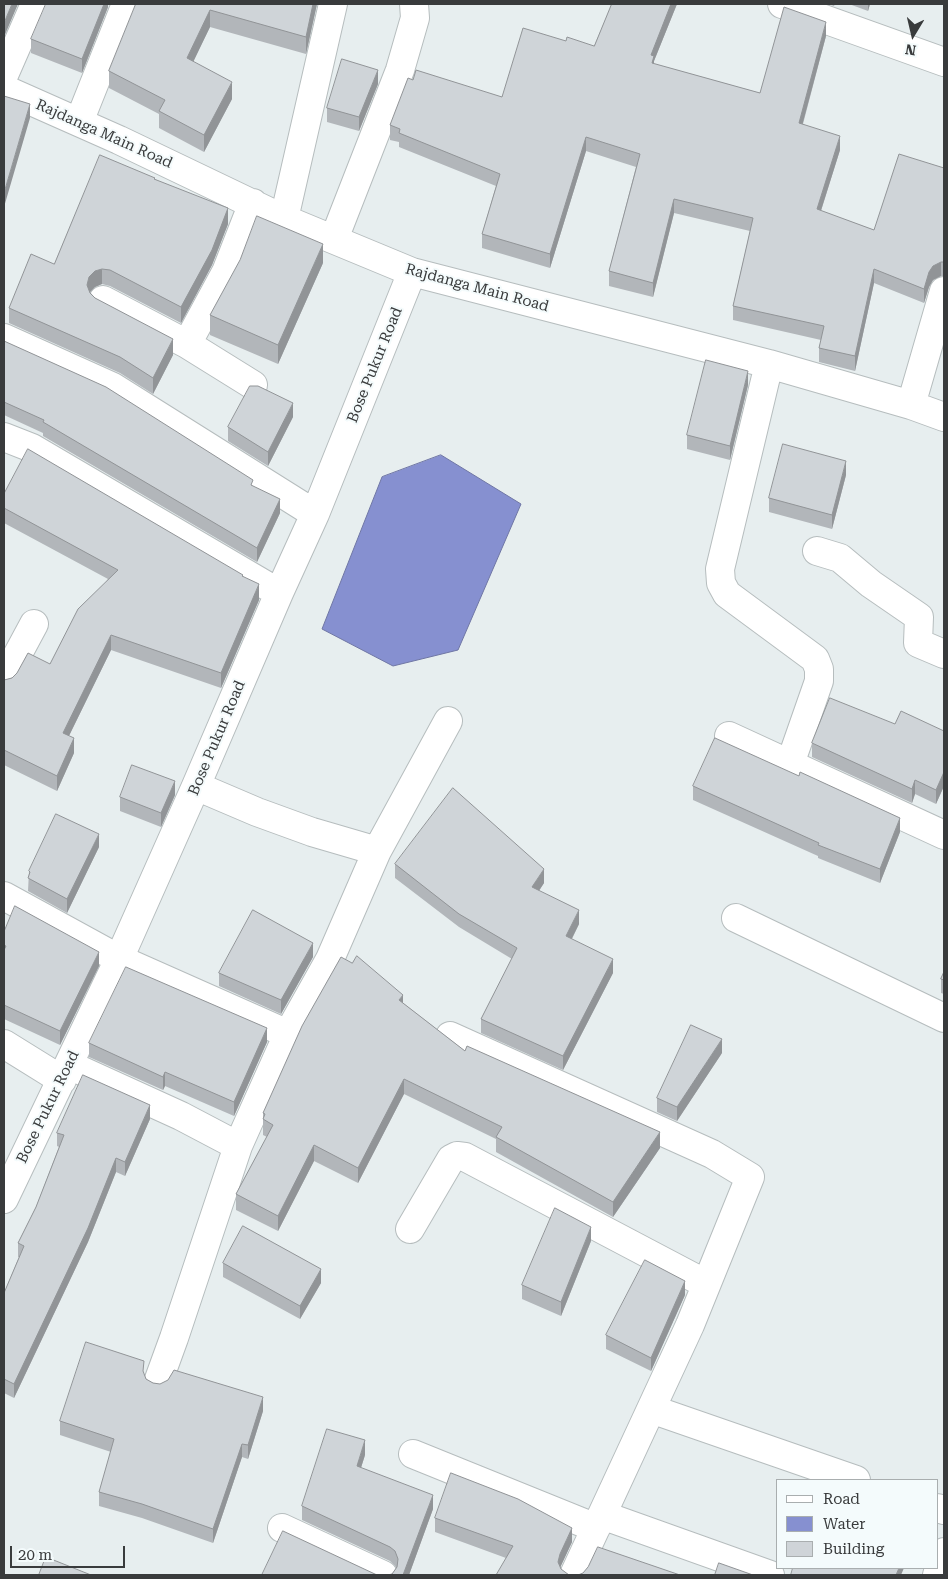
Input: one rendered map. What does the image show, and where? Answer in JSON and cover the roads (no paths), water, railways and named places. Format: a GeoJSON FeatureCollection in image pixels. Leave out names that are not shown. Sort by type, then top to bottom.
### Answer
{"type":"FeatureCollection","features":[{"type":"Feature","properties":{"kind":"street"},"geometry":{"type":"LineString","coordinates":[[4,75],[35,4]]}},
{"type":"Feature","properties":{"kind":"street"},"geometry":{"type":"LineString","coordinates":[[78,122],[126,4]]}},
{"type":"Feature","properties":{"kind":"street"},"geometry":{"type":"LineString","coordinates":[[284,219],[333,4]]}},
{"type":"Feature","properties":{"kind":"street"},"geometry":{"type":"LineString","coordinates":[[334,239],[400,70],[416,18],[414,4]]}},
{"type":"Feature","properties":{"kind":"street"},"geometry":{"type":"LineString","coordinates":[[782,4],[944,62]]}},
{"type":"Feature","properties":{"kind":"street","name":"Rajdanga Main Road"},"geometry":{"type":"LineString","coordinates":[[4,89],[284,219],[412,272],[769,364],[911,405],[944,417]]}},
{"type":"Feature","properties":{"kind":"street"},"geometry":{"type":"LineString","coordinates":[[187,344],[226,272],[253,203]]}},
{"type":"Feature","properties":{"kind":"street","name":"Bose Pukur Road"},"geometry":{"type":"LineString","coordinates":[[4,1197],[119,959],[196,786],[315,514],[412,272]]}},
{"type":"Feature","properties":{"kind":"street"},"geometry":{"type":"LineString","coordinates":[[911,405],[944,291]]}},
{"type":"Feature","properties":{"kind":"street"},"geometry":{"type":"LineString","coordinates":[[103,300],[187,344],[253,386]]}},
{"type":"Feature","properties":{"kind":"street"},"geometry":{"type":"LineString","coordinates":[[4,338],[113,387],[315,514]]}},
{"type":"Feature","properties":{"kind":"street"},"geometry":{"type":"LineString","coordinates":[[769,364],[720,569],[720,583],[727,594],[816,659],[819,669],[819,681],[790,764]]}},
{"type":"Feature","properties":{"kind":"street"},"geometry":{"type":"LineString","coordinates":[[4,437],[32,448],[279,593]]}},
{"type":"Feature","properties":{"kind":"street"},"geometry":{"type":"LineString","coordinates":[[817,551],[840,558],[871,584],[919,617],[918,643],[944,654]]}},
{"type":"Feature","properties":{"kind":"street"},"geometry":{"type":"LineString","coordinates":[[4,680],[34,624]]}},
{"type":"Feature","properties":{"kind":"street"},"geometry":{"type":"LineString","coordinates":[[158,1382],[238,1146],[288,1034],[330,959],[377,851],[448,721]]}},
{"type":"Feature","properties":{"kind":"street"},"geometry":{"type":"LineString","coordinates":[[729,736],[944,835]]}},
{"type":"Feature","properties":{"kind":"street"},"geometry":{"type":"LineString","coordinates":[[196,786],[257,812],[377,851]]}},
{"type":"Feature","properties":{"kind":"street"},"geometry":{"type":"LineString","coordinates":[[4,896],[119,959],[288,1034]]}},
{"type":"Feature","properties":{"kind":"street"},"geometry":{"type":"LineString","coordinates":[[736,918],[944,1018]]}},
{"type":"Feature","properties":{"kind":"street"},"geometry":{"type":"LineString","coordinates":[[450,1036],[712,1154],[750,1177],[690,1325],[574,1575]]}},
{"type":"Feature","properties":{"kind":"street"},"geometry":{"type":"LineString","coordinates":[[4,1044],[66,1072],[181,1116],[238,1146]]}},
{"type":"Feature","properties":{"kind":"street"},"geometry":{"type":"LineString","coordinates":[[410,1229],[450,1159],[457,1156],[465,1157],[706,1284]]}},
{"type":"Feature","properties":{"kind":"street"},"geometry":{"type":"LineString","coordinates":[[651,1408],[853,1479]]}},
{"type":"Feature","properties":{"kind":"street"},"geometry":{"type":"LineString","coordinates":[[413,1454],[599,1521],[770,1575]]}},
{"type":"Feature","properties":{"kind":"street"},"geometry":{"type":"LineString","coordinates":[[282,1528],[383,1575]]}},
{"type":"Feature","properties":{"kind":"street"},"geometry":{"type":"LineString","coordinates":[[937,1575],[944,1552]]}},
{"type":"Feature","properties":{"kind":"water"},"geometry":{"type":"Polygon","coordinates":[[[441,455],[521,504],[458,650],[393,666],[322,629],[382,477],[441,455]]]}}]}
